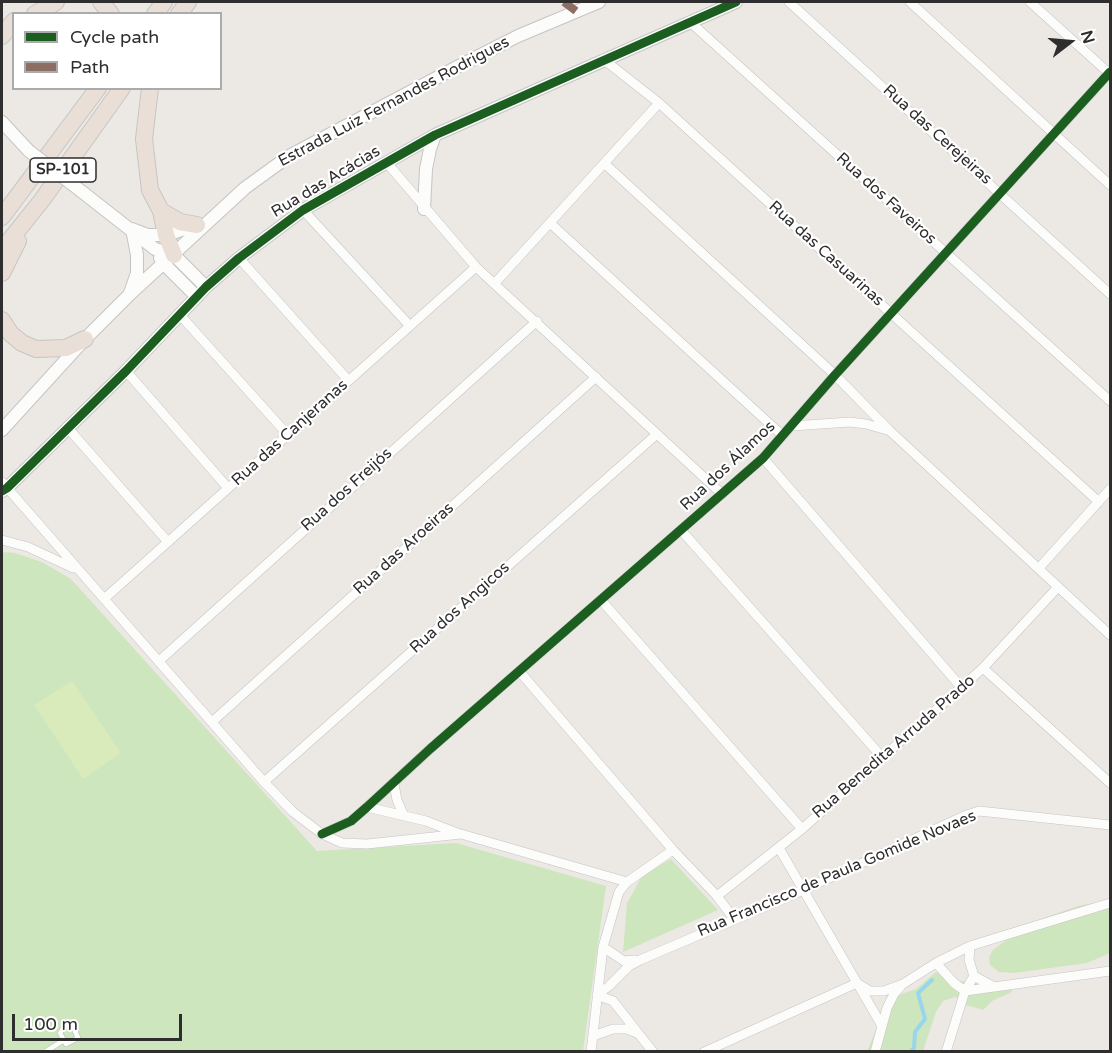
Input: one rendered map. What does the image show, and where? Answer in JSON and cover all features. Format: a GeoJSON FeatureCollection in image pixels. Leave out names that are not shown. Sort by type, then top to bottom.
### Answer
{"type":"FeatureCollection","features":[{"type":"Feature","properties":{"kind":"highway"},"geometry":{"type":"LineString","coordinates":[[26,12],[39,2]]}},
{"type":"Feature","properties":{"kind":"highway"},"geometry":{"type":"LineString","coordinates":[[39,12],[56,2]]}},
{"type":"Feature","properties":{"kind":"highway"},"geometry":{"type":"LineString","coordinates":[[2,36],[12,24]]}},
{"type":"Feature","properties":{"kind":"highway"},"geometry":{"type":"LineString","coordinates":[[2,46],[12,34]]}},
{"type":"Feature","properties":{"kind":"highway","name":"SP-101"},"geometry":{"type":"LineString","coordinates":[[2,217],[96,90]]}},
{"type":"Feature","properties":{"kind":"highway","name":"SP-101"},"geometry":{"type":"LineString","coordinates":[[2,250],[42,200],[121,90]]}},
{"type":"Feature","properties":{"kind":"highway"},"geometry":{"type":"LineString","coordinates":[[150,90],[145,131],[146,165],[150,190],[161,211],[160,242],[168,259]]}},
{"type":"Feature","properties":{"kind":"highway"},"geometry":{"type":"LineString","coordinates":[[2,273],[42,200]]}},
{"type":"Feature","properties":{"kind":"highway"},"geometry":{"type":"LineString","coordinates":[[161,211],[180,222],[197,225]]}},
{"type":"Feature","properties":{"kind":"highway"},"geometry":{"type":"LineString","coordinates":[[2,320],[11,334],[22,343],[36,349],[66,348],[85,339]]}},
{"type":"Feature","properties":{"kind":"street","name":"Estrada Luiz Fernandes Rodrigues"},"geometry":{"type":"LineString","coordinates":[[2,430],[129,294],[245,188],[289,156],[518,36],[599,2]]}},
{"type":"Feature","properties":{"kind":"street","name":"Rua das Acácias"},"geometry":{"type":"LineString","coordinates":[[3,487],[126,371],[206,287],[239,258],[303,210],[435,135],[735,2]]}},
{"type":"Feature","properties":{"kind":"street","name":"Rua das Cerejeiras"},"geometry":{"type":"LineString","coordinates":[[789,2],[1110,294]]}},
{"type":"Feature","properties":{"kind":"street"},"geometry":{"type":"LineString","coordinates":[[910,2],[1110,185]]}},
{"type":"Feature","properties":{"kind":"street"},"geometry":{"type":"LineString","coordinates":[[1030,2],[1110,73]]}},
{"type":"Feature","properties":{"kind":"street","name":"Rua dos Faveiros"},"geometry":{"type":"LineString","coordinates":[[689,21],[1110,401]]}},
{"type":"Feature","properties":{"kind":"street","name":"Rua das Casuarinas"},"geometry":{"type":"LineString","coordinates":[[603,59],[659,103],[1099,502]]}},
{"type":"Feature","properties":{"kind":"street","name":"Rua dos Álamos"},"geometry":{"type":"LineString","coordinates":[[322,834],[351,821],[763,458],[835,375],[1110,73]]}},
{"type":"Feature","properties":{"kind":"street"},"geometry":{"type":"LineString","coordinates":[[495,283],[659,103]]}},
{"type":"Feature","properties":{"kind":"street"},"geometry":{"type":"LineString","coordinates":[[2,123],[29,151],[81,191],[132,229],[160,242],[213,216]]}},
{"type":"Feature","properties":{"kind":"street"},"geometry":{"type":"LineString","coordinates":[[424,209],[426,169],[435,135]]}},
{"type":"Feature","properties":{"kind":"street"},"geometry":{"type":"LineString","coordinates":[[387,163],[476,267],[722,494]]}},
{"type":"Feature","properties":{"kind":"street"},"geometry":{"type":"LineString","coordinates":[[605,164],[835,375],[889,430],[1110,635]]}},
{"type":"Feature","properties":{"kind":"street"},"geometry":{"type":"LineString","coordinates":[[303,210],[410,326]]}},
{"type":"Feature","properties":{"kind":"street"},"geometry":{"type":"LineString","coordinates":[[550,223],[783,436]]}},
{"type":"Feature","properties":{"kind":"street"},"geometry":{"type":"LineString","coordinates":[[129,294],[136,273],[137,255],[132,229]]}},
{"type":"Feature","properties":{"kind":"street"},"geometry":{"type":"LineString","coordinates":[[239,258],[348,380]]}},
{"type":"Feature","properties":{"kind":"street"},"geometry":{"type":"LineString","coordinates":[[168,259],[206,287]]}},
{"type":"Feature","properties":{"kind":"street"},"geometry":{"type":"LineString","coordinates":[[168,259],[197,297]]}},
{"type":"Feature","properties":{"kind":"street","name":"Rua das Canjeranas"},"geometry":{"type":"LineString","coordinates":[[104,599],[476,267]]}},
{"type":"Feature","properties":{"kind":"street"},"geometry":{"type":"LineString","coordinates":[[180,315],[288,435]]}},
{"type":"Feature","properties":{"kind":"street","name":"Rua dos Freijós"},"geometry":{"type":"LineString","coordinates":[[159,661],[537,321]]}},
{"type":"Feature","properties":{"kind":"street"},"geometry":{"type":"LineString","coordinates":[[126,371],[228,488]]}},
{"type":"Feature","properties":{"kind":"street","name":"Rua das Aroeiras"},"geometry":{"type":"LineString","coordinates":[[213,721],[596,377]]}},
{"type":"Feature","properties":{"kind":"street"},"geometry":{"type":"LineString","coordinates":[[792,426],[850,422],[889,430]]}},
{"type":"Feature","properties":{"kind":"street"},"geometry":{"type":"LineString","coordinates":[[67,427],[168,542]]}},
{"type":"Feature","properties":{"kind":"street","name":"Rua dos Angicos"},"geometry":{"type":"LineString","coordinates":[[264,782],[657,434]]}},
{"type":"Feature","properties":{"kind":"street"},"geometry":{"type":"LineString","coordinates":[[763,458],[962,687]]}},
{"type":"Feature","properties":{"kind":"street"},"geometry":{"type":"LineString","coordinates":[[3,487],[293,812],[322,834],[342,843],[367,843],[460,834]]}},
{"type":"Feature","properties":{"kind":"street"},"geometry":{"type":"LineString","coordinates":[[1039,568],[1110,489]]}},
{"type":"Feature","properties":{"kind":"street"},"geometry":{"type":"LineString","coordinates":[[681,530],[882,757]]}},
{"type":"Feature","properties":{"kind":"street"},"geometry":{"type":"LineString","coordinates":[[2,540],[28,547],[54,558],[80,573]]}},
{"type":"Feature","properties":{"kind":"street","name":"Rua Benedita Arruda Prado"},"geometry":{"type":"LineString","coordinates":[[717,896],[802,829],[983,668],[1059,586]]}},
{"type":"Feature","properties":{"kind":"street"},"geometry":{"type":"LineString","coordinates":[[601,600],[802,829]]}},
{"type":"Feature","properties":{"kind":"street"},"geometry":{"type":"LineString","coordinates":[[983,668],[1110,783]]}},
{"type":"Feature","properties":{"kind":"street"},"geometry":{"type":"LineString","coordinates":[[520,672],[673,850],[717,896],[734,919]]}},
{"type":"Feature","properties":{"kind":"street"},"geometry":{"type":"LineString","coordinates":[[394,784],[397,800],[404,816]]}},
{"type":"Feature","properties":{"kind":"street"},"geometry":{"type":"LineString","coordinates":[[367,807],[426,821],[460,834],[627,882]]}},
{"type":"Feature","properties":{"kind":"street","name":"Rua Francisco de Paula Gomide Novaes"},"geometry":{"type":"LineString","coordinates":[[597,995],[628,966],[640,960],[979,811],[1110,825]]}},
{"type":"Feature","properties":{"kind":"street"},"geometry":{"type":"LineString","coordinates":[[779,848],[882,1026]]}},
{"type":"Feature","properties":{"kind":"street"},"geometry":{"type":"LineString","coordinates":[[591,1052],[603,947],[619,892],[627,882],[673,850]]}},
{"type":"Feature","properties":{"kind":"street"},"geometry":{"type":"LineString","coordinates":[[857,983],[870,991],[884,991],[903,984],[936,963],[970,946],[1110,903]]}},
{"type":"Feature","properties":{"kind":"street"},"geometry":{"type":"LineString","coordinates":[[970,946],[969,960],[974,976],[994,987]]}},
{"type":"Feature","properties":{"kind":"street"},"geometry":{"type":"LineString","coordinates":[[603,947],[624,961],[640,960]]}},
{"type":"Feature","properties":{"kind":"street"},"geometry":{"type":"LineString","coordinates":[[936,963],[954,983],[965,991],[1110,971]]}},
{"type":"Feature","properties":{"kind":"street"},"geometry":{"type":"LineString","coordinates":[[946,1052],[965,991],[974,976]]}},
{"type":"Feature","properties":{"kind":"street"},"geometry":{"type":"LineString","coordinates":[[704,1052],[857,983]]}},
{"type":"Feature","properties":{"kind":"street"},"geometry":{"type":"LineString","coordinates":[[875,1052],[887,1008],[894,994],[903,984]]}},
{"type":"Feature","properties":{"kind":"street"},"geometry":{"type":"LineString","coordinates":[[597,995],[613,1001],[653,1052]]}},
{"type":"Feature","properties":{"kind":"street"},"geometry":{"type":"LineString","coordinates":[[593,1036],[612,1029],[627,1029],[637,1033]]}},
{"type":"Feature","properties":{"kind":"lane"},"geometry":{"type":"LineString","coordinates":[[72,1024],[78,1038],[66,1044],[64,1040],[60,1032],[66,1025],[72,1024]]}},
{"type":"Feature","properties":{"kind":"lane"},"geometry":{"type":"LineString","coordinates":[[45,1052],[64,1040]]}},
{"type":"Feature","properties":{"kind":"green space"},"geometry":{"type":"Polygon","coordinates":[[[2,552],[15,553],[42,562],[71,579],[317,851],[456,843],[606,886],[583,1051],[2,1052],[2,552]]]}},
{"type":"Feature","properties":{"kind":"green space"},"geometry":{"type":"Polygon","coordinates":[[[72,681],[121,753],[83,779],[34,705],[72,681]]]}},
{"type":"Feature","properties":{"kind":"green space"},"geometry":{"type":"Polygon","coordinates":[[[671,859],[718,910],[623,952],[627,903],[642,876],[671,859]]]}},
{"type":"Feature","properties":{"kind":"green space"},"geometry":{"type":"Polygon","coordinates":[[[1110,900],[1110,953],[1087,963],[1014,973],[999,972],[990,965],[989,957],[993,950],[1027,924],[1078,906],[1110,900]]]}},
{"type":"Feature","properties":{"kind":"green space"},"geometry":{"type":"Polygon","coordinates":[[[936,972],[955,980],[1011,989],[1012,992],[992,1001],[983,1010],[966,1005],[955,997],[943,1001],[936,1012],[923,1051],[867,1052],[884,1009],[893,997],[916,989],[936,972]]]}},
{"type":"Feature","properties":{"kind":"waterway"},"geometry":{"type":"LineString","coordinates":[[910,1052],[914,1048],[915,1032],[925,1019],[918,993],[932,980]]}},
{"type":"Feature","properties":{"kind":"marked path"},"geometry":{"type":"LineString","coordinates":[[564,2],[576,11]]}},
{"type":"Feature","properties":{"kind":"cycle path"},"geometry":{"type":"LineString","coordinates":[[2,491],[126,371],[206,287],[239,258],[303,210],[435,135],[736,2]]}},
{"type":"Feature","properties":{"kind":"cycle path"},"geometry":{"type":"LineString","coordinates":[[322,834],[351,821],[763,458],[835,375],[1110,72]]}}]}
